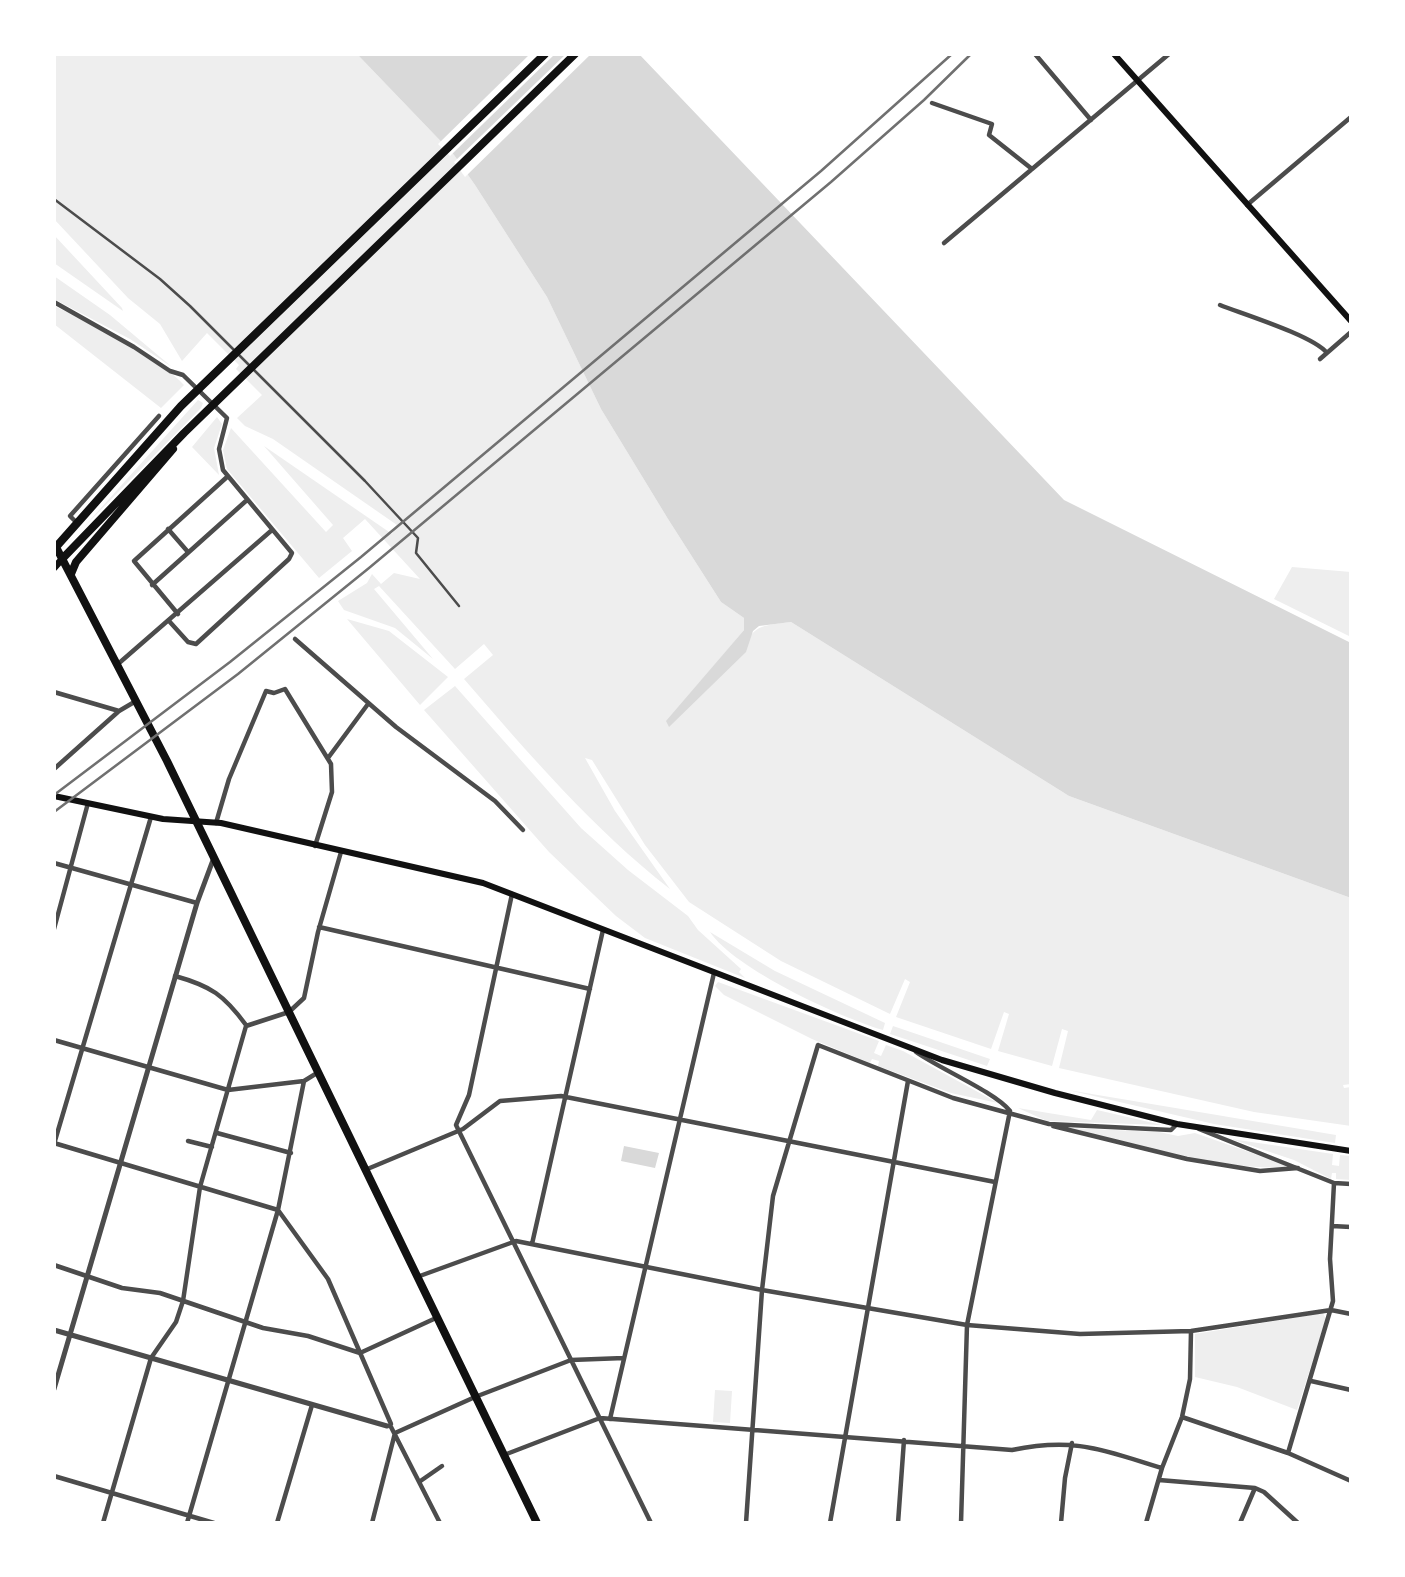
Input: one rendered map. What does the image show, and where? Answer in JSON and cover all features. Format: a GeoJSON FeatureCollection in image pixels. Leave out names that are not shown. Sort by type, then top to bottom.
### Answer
{"type":"FeatureCollection","features":[{"type":"Feature","properties":{"kind":"highway"},"geometry":{"type":"LineString","coordinates":[[534,1522],[196,822],[64,558],[55,547],[198,389],[545,54]]}},
{"type":"Feature","properties":{"kind":"highway"},"geometry":{"type":"LineString","coordinates":[[64,558],[184,433],[575,54]]}},
{"type":"Feature","properties":{"kind":"highway"},"geometry":{"type":"LineString","coordinates":[[71,574],[76,562],[163,464],[184,433]]}},
{"type":"Feature","properties":{"kind":"main road"},"geometry":{"type":"LineString","coordinates":[[1114,54],[1351,321]]}},
{"type":"Feature","properties":{"kind":"main road"},"geometry":{"type":"LineString","coordinates":[[54,568],[64,558]]}},
{"type":"Feature","properties":{"kind":"main road"},"geometry":{"type":"LineString","coordinates":[[54,796],[151,817],[216,823],[483,883],[913,1049],[1055,1093],[1177,1124],[1351,1151]]}},
{"type":"Feature","properties":{"kind":"street"},"geometry":{"type":"LineString","coordinates":[[1035,54],[1091,120]]}},
{"type":"Feature","properties":{"kind":"street"},"geometry":{"type":"LineString","coordinates":[[944,243],[1169,54]]}},
{"type":"Feature","properties":{"kind":"street"},"geometry":{"type":"LineString","coordinates":[[932,103],[992,124],[989,135],[1032,169]]}},
{"type":"Feature","properties":{"kind":"street"},"geometry":{"type":"LineString","coordinates":[[1247,205],[1351,117]]}},
{"type":"Feature","properties":{"kind":"street"},"geometry":{"type":"LineString","coordinates":[[54,302],[134,347],[170,371],[183,375],[227,418],[219,449],[220,464],[227,477],[290,550],[292,556],[257,592],[197,644],[188,642],[169,621]]}},
{"type":"Feature","properties":{"kind":"street"},"geometry":{"type":"LineString","coordinates":[[1220,304],[1297,335],[1323,348],[1326,353]]}},
{"type":"Feature","properties":{"kind":"street"},"geometry":{"type":"LineString","coordinates":[[1320,359],[1351,332]]}},
{"type":"Feature","properties":{"kind":"street"},"geometry":{"type":"LineString","coordinates":[[77,523],[69,516],[159,416]]}},
{"type":"Feature","properties":{"kind":"street"},"geometry":{"type":"LineString","coordinates":[[178,614],[134,561],[227,477]]}},
{"type":"Feature","properties":{"kind":"street"},"geometry":{"type":"LineString","coordinates":[[152,584],[247,500]]}},
{"type":"Feature","properties":{"kind":"street"},"geometry":{"type":"LineString","coordinates":[[167,529],[188,552]]}},
{"type":"Feature","properties":{"kind":"street"},"geometry":{"type":"LineString","coordinates":[[118,664],[272,530]]}},
{"type":"Feature","properties":{"kind":"street"},"geometry":{"type":"LineString","coordinates":[[295,639],[368,704],[495,801],[523,830]]}},
{"type":"Feature","properties":{"kind":"street"},"geometry":{"type":"LineString","coordinates":[[216,823],[229,779],[266,691],[274,693],[285,689],[328,758],[331,792],[315,846]]}},
{"type":"Feature","properties":{"kind":"street"},"geometry":{"type":"LineString","coordinates":[[54,692],[119,711]]}},
{"type":"Feature","properties":{"kind":"street"},"geometry":{"type":"LineString","coordinates":[[54,769],[119,711],[136,701]]}},
{"type":"Feature","properties":{"kind":"street"},"geometry":{"type":"LineString","coordinates":[[328,758],[368,704]]}},
{"type":"Feature","properties":{"kind":"street"},"geometry":{"type":"LineString","coordinates":[[54,929],[88,803]]}},
{"type":"Feature","properties":{"kind":"street"},"geometry":{"type":"LineString","coordinates":[[151,817],[54,1143],[278,1210],[328,1279],[389,1425],[440,1523]]}},
{"type":"Feature","properties":{"kind":"street"},"geometry":{"type":"LineString","coordinates":[[246,1026],[289,1012],[304,998],[319,927],[341,852]]}},
{"type":"Feature","properties":{"kind":"street"},"geometry":{"type":"LineString","coordinates":[[54,1390],[175,976],[213,860]]}},
{"type":"Feature","properties":{"kind":"street"},"geometry":{"type":"LineString","coordinates":[[54,863],[197,904]]}},
{"type":"Feature","properties":{"kind":"street"},"geometry":{"type":"LineString","coordinates":[[512,894],[469,1095],[456,1125],[652,1523]]}},
{"type":"Feature","properties":{"kind":"street"},"geometry":{"type":"LineString","coordinates":[[319,927],[590,989]]}},
{"type":"Feature","properties":{"kind":"street"},"geometry":{"type":"LineString","coordinates":[[533,1244],[603,930]]}},
{"type":"Feature","properties":{"kind":"street"},"geometry":{"type":"LineString","coordinates":[[610,1419],[714,973]]}},
{"type":"Feature","properties":{"kind":"street"},"geometry":{"type":"LineString","coordinates":[[175,976],[207,985],[229,1002],[246,1026]]}},
{"type":"Feature","properties":{"kind":"street"},"geometry":{"type":"LineString","coordinates":[[103,1523],[150,1358],[176,1322],[183,1301],[200,1187],[246,1026]]}},
{"type":"Feature","properties":{"kind":"street"},"geometry":{"type":"LineString","coordinates":[[54,1040],[228,1090],[304,1081],[317,1073]]}},
{"type":"Feature","properties":{"kind":"street"},"geometry":{"type":"LineString","coordinates":[[746,1523],[762,1290],[773,1196],[818,1045],[953,1098],[1010,1111],[1118,1144],[1260,1171],[1299,1168]]}},
{"type":"Feature","properties":{"kind":"street"},"geometry":{"type":"LineString","coordinates":[[913,1049],[938,1068],[1001,1102],[1010,1111]]}},
{"type":"Feature","properties":{"kind":"street"},"geometry":{"type":"LineString","coordinates":[[187,1523],[278,1210],[304,1081]]}},
{"type":"Feature","properties":{"kind":"street"},"geometry":{"type":"LineString","coordinates":[[830,1523],[908,1081]]}},
{"type":"Feature","properties":{"kind":"street"},"geometry":{"type":"LineString","coordinates":[[364,1171],[458,1131],[500,1101],[568,1096],[995,1182]]}},
{"type":"Feature","properties":{"kind":"street"},"geometry":{"type":"LineString","coordinates":[[961,1523],[967,1325],[1010,1111]]}},
{"type":"Feature","properties":{"kind":"street"},"geometry":{"type":"LineString","coordinates":[[1049,1124],[1171,1130],[1177,1124]]}},
{"type":"Feature","properties":{"kind":"street"},"geometry":{"type":"LineString","coordinates":[[1195,1127],[1334,1183],[1351,1184]]}},
{"type":"Feature","properties":{"kind":"street"},"geometry":{"type":"LineString","coordinates":[[217,1133],[291,1153]]}},
{"type":"Feature","properties":{"kind":"street"},"geometry":{"type":"LineString","coordinates":[[188,1141],[212,1147]]}},
{"type":"Feature","properties":{"kind":"street"},"geometry":{"type":"LineString","coordinates":[[1288,1453],[1331,1310],[1334,1183]]}},
{"type":"Feature","properties":{"kind":"street"},"geometry":{"type":"LineString","coordinates":[[1332,1226],[1351,1227]]}},
{"type":"Feature","properties":{"kind":"street"},"geometry":{"type":"LineString","coordinates":[[416,1277],[512,1241],[762,1290],[967,1325],[1080,1334],[1191,1331],[1331,1310],[1351,1314]]}},
{"type":"Feature","properties":{"kind":"street"},"geometry":{"type":"LineString","coordinates":[[54,1265],[122,1288],[160,1293],[245,1322],[308,1336],[360,1353],[436,1318]]}},
{"type":"Feature","properties":{"kind":"street"},"geometry":{"type":"LineString","coordinates":[[54,1329],[389,1425]]}},
{"type":"Feature","properties":{"kind":"street"},"geometry":{"type":"LineString","coordinates":[[1146,1523],[1162,1468],[1182,1417],[1190,1379],[1191,1331]]}},
{"type":"Feature","properties":{"kind":"street"},"geometry":{"type":"LineString","coordinates":[[372,1523],[396,1435],[475,1397],[571,1360],[624,1358]]}},
{"type":"Feature","properties":{"kind":"street"},"geometry":{"type":"LineString","coordinates":[[1311,1381],[1351,1391]]}},
{"type":"Feature","properties":{"kind":"street"},"geometry":{"type":"LineString","coordinates":[[277,1523],[312,1405]]}},
{"type":"Feature","properties":{"kind":"street"},"geometry":{"type":"LineString","coordinates":[[1182,1417],[1288,1453],[1351,1481]]}},
{"type":"Feature","properties":{"kind":"street"},"geometry":{"type":"LineString","coordinates":[[503,1455],[600,1418],[962,1444],[1012,1450],[1072,1443],[1162,1468]]}},
{"type":"Feature","properties":{"kind":"street"},"geometry":{"type":"LineString","coordinates":[[898,1523],[904,1440]]}},
{"type":"Feature","properties":{"kind":"street"},"geometry":{"type":"LineString","coordinates":[[1062,1523],[1065,1478],[1072,1443]]}},
{"type":"Feature","properties":{"kind":"street"},"geometry":{"type":"LineString","coordinates":[[419,1482],[442,1466]]}},
{"type":"Feature","properties":{"kind":"street"},"geometry":{"type":"LineString","coordinates":[[54,1476],[214,1523]]}},
{"type":"Feature","properties":{"kind":"street"},"geometry":{"type":"LineString","coordinates":[[1159,1480],[1255,1488],[1264,1492],[1298,1523]]}},
{"type":"Feature","properties":{"kind":"street"},"geometry":{"type":"LineString","coordinates":[[1240,1523],[1255,1488]]}},
{"type":"Feature","properties":{"kind":"lane"},"geometry":{"type":"LineString","coordinates":[[54,199],[173,290],[365,481],[418,538],[416,553],[459,606]]}},
{"type":"Feature","properties":{"kind":"shaded area"},"geometry":{"type":"Polygon","coordinates":[[[54,54],[357,54],[454,155],[475,185],[547,297],[601,409],[668,519],[721,602],[744,618],[744,630],[667,721],[669,726],[746,644],[754,632],[764,626],[791,622],[1069,796],[1351,898],[1351,1084],[1343,1085],[1344,1088],[1351,1087],[1351,1126],[1254,1112],[1059,1068],[1068,1031],[1062,1029],[1052,1066],[998,1051],[1009,1014],[1004,1012],[991,1049],[896,1017],[910,982],[905,979],[890,1014],[781,961],[689,902],[645,845],[592,760],[585,758],[615,811],[670,889],[641,866],[562,789],[464,679],[493,655],[484,644],[455,669],[379,586],[374,589],[433,659],[395,628],[344,610],[338,601],[367,583],[372,574],[381,584],[394,573],[420,579],[365,519],[343,538],[352,551],[319,578],[227,469],[223,450],[231,428],[326,532],[333,525],[264,446],[392,534],[397,525],[273,439],[245,426],[237,418],[262,395],[236,369],[239,365],[207,333],[182,361],[160,324],[128,298],[54,219],[54,54]]]}},
{"type":"Feature","properties":{"kind":"shaded area"},"geometry":{"type":"Polygon","coordinates":[[[357,54],[639,54],[1064,500],[1351,643],[1351,898],[1069,796],[791,622],[759,626],[753,631],[746,652],[669,727],[666,721],[744,630],[744,618],[721,602],[668,519],[601,409],[547,297],[475,185],[454,155],[357,54]]]}},
{"type":"Feature","properties":{"kind":"shaded area"},"geometry":{"type":"Polygon","coordinates":[[[54,235],[122,308],[123,311],[54,263],[54,235]]]}},
{"type":"Feature","properties":{"kind":"shaded area"},"geometry":{"type":"Polygon","coordinates":[[[54,276],[110,315],[172,367],[130,339],[54,299],[54,276]]]}},
{"type":"Feature","properties":{"kind":"shaded area"},"geometry":{"type":"Polygon","coordinates":[[[54,306],[143,354],[184,385],[161,408],[54,324],[54,306]]]}},
{"type":"Feature","properties":{"kind":"shaded area"},"geometry":{"type":"Polygon","coordinates":[[[198,400],[203,403],[201,408],[82,529],[198,400]]]}},
{"type":"Feature","properties":{"kind":"shaded area"},"geometry":{"type":"Polygon","coordinates":[[[217,417],[222,424],[214,448],[219,475],[192,447],[217,417]]]}},
{"type":"Feature","properties":{"kind":"shaded area"},"geometry":{"type":"Polygon","coordinates":[[[1292,567],[1351,572],[1351,637],[1274,599],[1292,567]]]}},
{"type":"Feature","properties":{"kind":"shaded area"},"geometry":{"type":"Polygon","coordinates":[[[347,619],[389,631],[448,677],[420,705],[347,619]]]}},
{"type":"Feature","properties":{"kind":"shaded area"},"geometry":{"type":"Polygon","coordinates":[[[455,686],[581,828],[628,870],[688,916],[698,930],[741,969],[739,972],[745,978],[645,938],[616,916],[549,852],[424,710],[455,686]]]}},
{"type":"Feature","properties":{"kind":"shaded area"},"geometry":{"type":"Polygon","coordinates":[[[710,932],[775,971],[885,1023],[883,1030],[816,1003],[764,976],[741,961],[710,932]]]}},
{"type":"Feature","properties":{"kind":"shaded area"},"geometry":{"type":"Polygon","coordinates":[[[718,982],[879,1041],[874,1053],[881,1056],[886,1045],[903,1051],[998,1103],[951,1093],[878,1066],[879,1061],[872,1059],[870,1063],[812,1039],[724,995],[715,986],[718,982]]]}},
{"type":"Feature","properties":{"kind":"shaded area"},"geometry":{"type":"Polygon","coordinates":[[[893,1026],[990,1059],[987,1066],[890,1034],[893,1026]]]}},
{"type":"Feature","properties":{"kind":"shaded area"},"geometry":{"type":"Polygon","coordinates":[[[1068,1090],[1336,1135],[1335,1143],[1214,1124],[1068,1090]]]}},
{"type":"Feature","properties":{"kind":"shaded area"},"geometry":{"type":"Polygon","coordinates":[[[1018,1108],[1091,1120],[1097,1110],[1162,1125],[1047,1121],[1018,1108]]]}},
{"type":"Feature","properties":{"kind":"shaded area"},"geometry":{"type":"Polygon","coordinates":[[[1069,1128],[1159,1132],[1178,1136],[1195,1133],[1292,1167],[1209,1161],[1069,1128]]]}},
{"type":"Feature","properties":{"kind":"shaded area"},"geometry":{"type":"Polygon","coordinates":[[[1231,1139],[1333,1154],[1332,1165],[1339,1166],[1340,1155],[1351,1156],[1351,1180],[1336,1179],[1336,1173],[1332,1173],[1331,1179],[1294,1160],[1231,1139]]]}},
{"type":"Feature","properties":{"kind":"shaded area"},"geometry":{"type":"Polygon","coordinates":[[[624,1146],[659,1153],[655,1168],[621,1161],[624,1146]]]}},
{"type":"Feature","properties":{"kind":"shaded area"},"geometry":{"type":"Polygon","coordinates":[[[1323,1313],[1326,1319],[1297,1410],[1237,1387],[1195,1377],[1195,1334],[1323,1313]]]}},
{"type":"Feature","properties":{"kind":"shaded area"},"geometry":{"type":"Polygon","coordinates":[[[715,1390],[732,1391],[730,1423],[713,1422],[715,1390]]]}},
{"type":"Feature","properties":{"kind":"pier"},"geometry":{"type":"Polygon","coordinates":[[[530,54],[555,54],[450,156],[438,144],[530,54]]]}},
{"type":"Feature","properties":{"kind":"pier"},"geometry":{"type":"Polygon","coordinates":[[[566,54],[591,54],[465,177],[454,162],[566,54]]]}},
{"type":"Feature","properties":{"kind":"railway"},"geometry":{"type":"LineString","coordinates":[[54,795],[230,662],[361,557],[821,171],[952,54]]}},
{"type":"Feature","properties":{"kind":"railway"},"geometry":{"type":"LineString","coordinates":[[54,812],[238,674],[369,568],[831,182],[924,100],[971,54]]}}]}
